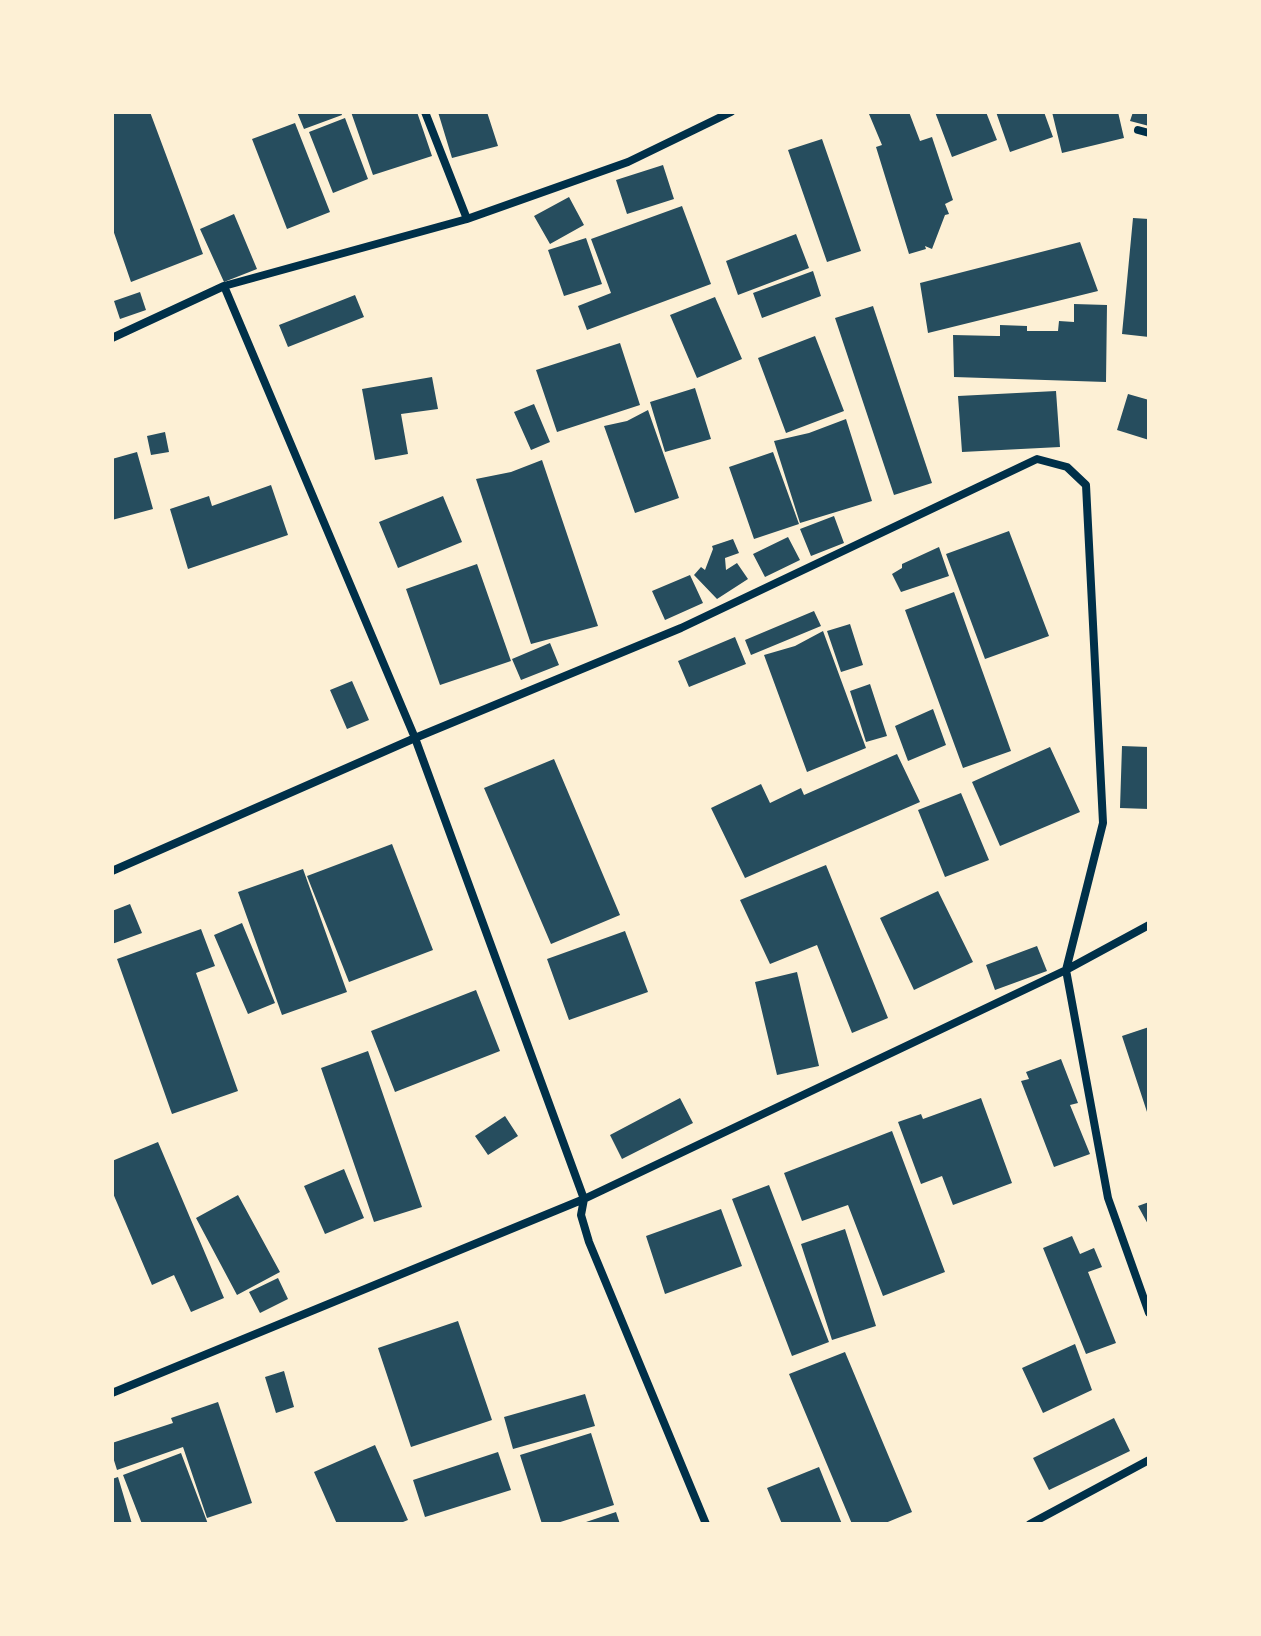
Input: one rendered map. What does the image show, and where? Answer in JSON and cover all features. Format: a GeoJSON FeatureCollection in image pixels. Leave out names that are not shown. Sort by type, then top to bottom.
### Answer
{"type":"FeatureCollection","features":[{"type":"Feature","properties":{"kind":"street"},"geometry":{"type":"LineString","coordinates":[[425,112],[467,219]]}},
{"type":"Feature","properties":{"kind":"street"},"geometry":{"type":"LineString","coordinates":[[112,338],[224,286],[467,219],[628,162],[731,112]]}},
{"type":"Feature","properties":{"kind":"street"},"geometry":{"type":"LineString","coordinates":[[1138,130],[1149,133]]}},
{"type":"Feature","properties":{"kind":"street"},"geometry":{"type":"LineString","coordinates":[[224,286],[415,738],[584,1199],[581,1215],[589,1242],[706,1524]]}},
{"type":"Feature","properties":{"kind":"street"},"geometry":{"type":"LineString","coordinates":[[112,871],[415,738],[681,628],[1037,459],[1067,467],[1086,485],[1103,823],[1066,970],[1108,1198],[1149,1313]]}},
{"type":"Feature","properties":{"kind":"street"},"geometry":{"type":"LineString","coordinates":[[112,1393],[584,1199],[1066,970],[1149,925]]}},
{"type":"Feature","properties":{"kind":"street"},"geometry":{"type":"LineString","coordinates":[[1030,1524],[1149,1460]]}},
{"type":"Feature","properties":{"kind":"building"},"geometry":{"type":"Polygon","coordinates":[[[112,112],[150,112],[203,254],[131,282],[112,227],[112,112]]]}},
{"type":"Feature","properties":{"kind":"building"},"geometry":{"type":"Polygon","coordinates":[[[297,112],[341,112],[342,115],[304,129],[297,112]]]}},
{"type":"Feature","properties":{"kind":"building"},"geometry":{"type":"Polygon","coordinates":[[[351,112],[417,112],[432,156],[373,175],[351,112]]]}},
{"type":"Feature","properties":{"kind":"building"},"geometry":{"type":"Polygon","coordinates":[[[438,112],[487,112],[498,146],[452,158],[438,112]]]}},
{"type":"Feature","properties":{"kind":"building"},"geometry":{"type":"Polygon","coordinates":[[[909,112],[920,141],[932,137],[953,200],[945,204],[949,214],[945,215],[932,249],[925,246],[926,249],[909,254],[876,147],[882,145],[869,114],[909,112]]]}},
{"type":"Feature","properties":{"kind":"building"},"geometry":{"type":"Polygon","coordinates":[[[935,112],[986,112],[997,140],[952,157],[935,112]]]}},
{"type":"Feature","properties":{"kind":"building"},"geometry":{"type":"Polygon","coordinates":[[[996,112],[1044,112],[1053,137],[1010,152],[996,112]]]}},
{"type":"Feature","properties":{"kind":"building"},"geometry":{"type":"Polygon","coordinates":[[[1052,112],[1118,112],[1124,138],[1062,153],[1052,112]]]}},
{"type":"Feature","properties":{"kind":"building"},"geometry":{"type":"Polygon","coordinates":[[[1133,112],[1149,112],[1149,126],[1130,121],[1133,112]]]}},
{"type":"Feature","properties":{"kind":"building"},"geometry":{"type":"Polygon","coordinates":[[[345,118],[368,179],[333,193],[309,132],[345,118]]]}},
{"type":"Feature","properties":{"kind":"building"},"geometry":{"type":"Polygon","coordinates":[[[295,123],[330,212],[287,229],[252,139],[295,123]]]}},
{"type":"Feature","properties":{"kind":"building"},"geometry":{"type":"Polygon","coordinates":[[[822,139],[861,251],[827,262],[788,150],[822,139]]]}},
{"type":"Feature","properties":{"kind":"building"},"geometry":{"type":"Polygon","coordinates":[[[663,165],[674,199],[627,214],[616,180],[663,165]]]}},
{"type":"Feature","properties":{"kind":"building"},"geometry":{"type":"Polygon","coordinates":[[[569,197],[584,225],[550,244],[534,216],[569,197]]]}},
{"type":"Feature","properties":{"kind":"building"},"geometry":{"type":"Polygon","coordinates":[[[682,206],[711,284],[587,330],[578,306],[611,293],[591,239],[682,206]]]}},
{"type":"Feature","properties":{"kind":"building"},"geometry":{"type":"Polygon","coordinates":[[[234,214],[257,269],[224,282],[200,229],[234,214]]]}},
{"type":"Feature","properties":{"kind":"building"},"geometry":{"type":"Polygon","coordinates":[[[1133,218],[1149,219],[1149,337],[1122,334],[1133,218]]]}},
{"type":"Feature","properties":{"kind":"building"},"geometry":{"type":"Polygon","coordinates":[[[796,234],[809,268],[738,295],[726,261],[796,234]]]}},
{"type":"Feature","properties":{"kind":"building"},"geometry":{"type":"Polygon","coordinates":[[[586,238],[602,284],[564,296],[548,250],[586,238]]]}},
{"type":"Feature","properties":{"kind":"building"},"geometry":{"type":"Polygon","coordinates":[[[1080,242],[1098,291],[928,333],[920,283],[1080,242]]]}},
{"type":"Feature","properties":{"kind":"building"},"geometry":{"type":"Polygon","coordinates":[[[813,271],[821,296],[762,318],[753,293],[813,271]]]}},
{"type":"Feature","properties":{"kind":"building"},"geometry":{"type":"Polygon","coordinates":[[[140,292],[146,310],[120,319],[114,301],[140,292]]]}},
{"type":"Feature","properties":{"kind":"building"},"geometry":{"type":"Polygon","coordinates":[[[355,295],[364,317],[288,347],[279,325],[355,295]]]}},
{"type":"Feature","properties":{"kind":"building"},"geometry":{"type":"Polygon","coordinates":[[[715,297],[742,359],[697,378],[670,315],[715,297]]]}},
{"type":"Feature","properties":{"kind":"building"},"geometry":{"type":"Polygon","coordinates":[[[1074,304],[1107,305],[1106,382],[954,377],[953,335],[1000,336],[1000,325],[1027,326],[1027,331],[1058,331],[1059,321],[1074,322],[1074,304]]]}},
{"type":"Feature","properties":{"kind":"building"},"geometry":{"type":"Polygon","coordinates":[[[873,306],[932,483],[894,495],[835,318],[873,306]]]}},
{"type":"Feature","properties":{"kind":"building"},"geometry":{"type":"Polygon","coordinates":[[[815,336],[844,411],[786,433],[758,358],[815,336]]]}},
{"type":"Feature","properties":{"kind":"building"},"geometry":{"type":"Polygon","coordinates":[[[620,343],[640,405],[557,432],[536,370],[620,343]]]}},
{"type":"Feature","properties":{"kind":"building"},"geometry":{"type":"Polygon","coordinates":[[[432,377],[438,409],[401,414],[408,454],[375,460],[362,389],[432,377]]]}},
{"type":"Feature","properties":{"kind":"building"},"geometry":{"type":"Polygon","coordinates":[[[695,388],[711,439],[665,452],[650,402],[695,388]]]}},
{"type":"Feature","properties":{"kind":"building"},"geometry":{"type":"Polygon","coordinates":[[[1056,391],[1060,447],[962,452],[958,396],[1056,391]]]}},
{"type":"Feature","properties":{"kind":"building"},"geometry":{"type":"Polygon","coordinates":[[[1128,394],[1149,400],[1149,440],[1117,430],[1128,394]]]}},
{"type":"Feature","properties":{"kind":"building"},"geometry":{"type":"Polygon","coordinates":[[[534,404],[550,442],[531,450],[514,412],[534,404]]]}},
{"type":"Feature","properties":{"kind":"building"},"geometry":{"type":"Polygon","coordinates":[[[648,410],[679,498],[635,513],[604,426],[627,421],[648,410]]]}},
{"type":"Feature","properties":{"kind":"building"},"geometry":{"type":"Polygon","coordinates":[[[846,419],[872,501],[800,523],[774,441],[809,433],[846,419]]]}},
{"type":"Feature","properties":{"kind":"building"},"geometry":{"type":"Polygon","coordinates":[[[165,432],[169,452],[151,455],[147,436],[165,432]]]}},
{"type":"Feature","properties":{"kind":"building"},"geometry":{"type":"Polygon","coordinates":[[[137,452],[153,509],[112,520],[112,459],[137,452]]]}},
{"type":"Feature","properties":{"kind":"building"},"geometry":{"type":"Polygon","coordinates":[[[773,452],[799,524],[754,539],[729,467],[773,452]]]}},
{"type":"Feature","properties":{"kind":"building"},"geometry":{"type":"Polygon","coordinates":[[[542,460],[598,626],[531,644],[476,479],[511,472],[542,460]]]}},
{"type":"Feature","properties":{"kind":"building"},"geometry":{"type":"Polygon","coordinates":[[[271,485],[288,535],[188,569],[170,509],[209,496],[212,506],[271,485]]]}},
{"type":"Feature","properties":{"kind":"building"},"geometry":{"type":"Polygon","coordinates":[[[443,496],[462,542],[398,568],[379,522],[443,496]]]}},
{"type":"Feature","properties":{"kind":"building"},"geometry":{"type":"Polygon","coordinates":[[[834,516],[844,543],[811,556],[800,529],[834,516]]]}},
{"type":"Feature","properties":{"kind":"building"},"geometry":{"type":"Polygon","coordinates":[[[1009,531],[1049,636],[985,659],[946,554],[1009,531]]]}},
{"type":"Feature","properties":{"kind":"building"},"geometry":{"type":"Polygon","coordinates":[[[788,537],[800,560],[765,577],[753,554],[788,537]]]}},
{"type":"Feature","properties":{"kind":"building"},"geometry":{"type":"Polygon","coordinates":[[[733,539],[739,553],[725,558],[726,570],[737,563],[748,579],[717,599],[694,575],[701,567],[705,570],[712,546],[733,539]]]}},
{"type":"Feature","properties":{"kind":"building"},"geometry":{"type":"Polygon","coordinates":[[[939,547],[949,576],[901,592],[892,574],[902,568],[902,564],[939,547]]]}},
{"type":"Feature","properties":{"kind":"building"},"geometry":{"type":"Polygon","coordinates":[[[477,564],[511,661],[440,685],[406,589],[477,564]]]}},
{"type":"Feature","properties":{"kind":"building"},"geometry":{"type":"Polygon","coordinates":[[[690,575],[703,603],[665,620],[652,591],[690,575]]]}},
{"type":"Feature","properties":{"kind":"building"},"geometry":{"type":"Polygon","coordinates":[[[954,592],[1011,751],[963,768],[905,610],[954,592]]]}},
{"type":"Feature","properties":{"kind":"building"},"geometry":{"type":"Polygon","coordinates":[[[814,611],[821,626],[751,655],[745,640],[814,611]]]}},
{"type":"Feature","properties":{"kind":"building"},"geometry":{"type":"Polygon","coordinates":[[[850,624],[863,665],[841,672],[827,631],[850,624]]]}},
{"type":"Feature","properties":{"kind":"building"},"geometry":{"type":"Polygon","coordinates":[[[823,631],[866,748],[807,772],[764,655],[795,646],[823,631]]]}},
{"type":"Feature","properties":{"kind":"building"},"geometry":{"type":"Polygon","coordinates":[[[735,637],[746,664],[689,687],[678,661],[735,637]]]}},
{"type":"Feature","properties":{"kind":"building"},"geometry":{"type":"Polygon","coordinates":[[[550,643],[559,665],[521,680],[512,659],[550,643]]]}},
{"type":"Feature","properties":{"kind":"building"},"geometry":{"type":"Polygon","coordinates":[[[352,681],[369,720],[347,729],[330,690],[352,681]]]}},
{"type":"Feature","properties":{"kind":"building"},"geometry":{"type":"Polygon","coordinates":[[[870,684],[887,736],[866,742],[850,691],[870,684]]]}},
{"type":"Feature","properties":{"kind":"building"},"geometry":{"type":"Polygon","coordinates":[[[933,709],[946,745],[908,761],[895,726],[933,709]]]}},
{"type":"Feature","properties":{"kind":"building"},"geometry":{"type":"Polygon","coordinates":[[[1122,746],[1149,747],[1149,809],[1120,808],[1122,746]]]}},
{"type":"Feature","properties":{"kind":"building"},"geometry":{"type":"Polygon","coordinates":[[[1050,747],[1080,812],[1000,846],[972,782],[1050,747]]]}},
{"type":"Feature","properties":{"kind":"building"},"geometry":{"type":"Polygon","coordinates":[[[897,754],[920,802],[745,878],[711,808],[761,784],[770,803],[801,788],[804,795],[897,754]]]}},
{"type":"Feature","properties":{"kind":"building"},"geometry":{"type":"Polygon","coordinates":[[[554,759],[620,915],[551,944],[484,788],[554,759]]]}},
{"type":"Feature","properties":{"kind":"building"},"geometry":{"type":"Polygon","coordinates":[[[961,793],[989,860],[945,877],[918,810],[961,793]]]}},
{"type":"Feature","properties":{"kind":"building"},"geometry":{"type":"Polygon","coordinates":[[[392,844],[433,950],[349,982],[307,876],[392,844]]]}},
{"type":"Feature","properties":{"kind":"building"},"geometry":{"type":"Polygon","coordinates":[[[826,865],[888,1018],[852,1033],[817,945],[770,964],[740,900],[826,865]]]}},
{"type":"Feature","properties":{"kind":"building"},"geometry":{"type":"Polygon","coordinates":[[[303,869],[347,992],[282,1015],[238,892],[303,869]]]}},
{"type":"Feature","properties":{"kind":"building"},"geometry":{"type":"Polygon","coordinates":[[[938,891],[973,962],[914,990],[880,918],[938,891]]]}},
{"type":"Feature","properties":{"kind":"building"},"geometry":{"type":"Polygon","coordinates":[[[130,904],[142,933],[112,944],[112,911],[130,904]]]}},
{"type":"Feature","properties":{"kind":"building"},"geometry":{"type":"Polygon","coordinates":[[[242,923],[275,1003],[248,1014],[214,935],[242,923]]]}},
{"type":"Feature","properties":{"kind":"building"},"geometry":{"type":"Polygon","coordinates":[[[201,929],[215,966],[196,973],[238,1091],[172,1114],[117,959],[201,929]]]}},
{"type":"Feature","properties":{"kind":"building"},"geometry":{"type":"Polygon","coordinates":[[[625,931],[648,992],[569,1020],[547,959],[625,931]]]}},
{"type":"Feature","properties":{"kind":"building"},"geometry":{"type":"Polygon","coordinates":[[[1037,946],[1047,971],[995,990],[986,965],[1037,946]]]}},
{"type":"Feature","properties":{"kind":"building"},"geometry":{"type":"Polygon","coordinates":[[[797,972],[819,1066],[777,1075],[755,982],[797,972]]]}},
{"type":"Feature","properties":{"kind":"building"},"geometry":{"type":"Polygon","coordinates":[[[476,990],[500,1051],[395,1092],[371,1031],[476,990]]]}},
{"type":"Feature","properties":{"kind":"building"},"geometry":{"type":"Polygon","coordinates":[[[1149,1027],[1149,1115],[1148,1115],[1122,1036],[1149,1027]]]}},
{"type":"Feature","properties":{"kind":"building"},"geometry":{"type":"Polygon","coordinates":[[[368,1051],[422,1207],[374,1222],[321,1068],[368,1051]]]}},
{"type":"Feature","properties":{"kind":"building"},"geometry":{"type":"Polygon","coordinates":[[[1061,1059],[1078,1103],[1070,1105],[1090,1154],[1054,1167],[1021,1081],[1029,1079],[1026,1072],[1061,1059]]]}},
{"type":"Feature","properties":{"kind":"building"},"geometry":{"type":"Polygon","coordinates":[[[680,1098],[693,1123],[622,1159],[610,1135],[680,1098]]]}},
{"type":"Feature","properties":{"kind":"building"},"geometry":{"type":"Polygon","coordinates":[[[981,1098],[1012,1183],[953,1205],[942,1176],[921,1184],[898,1122],[921,1114],[923,1119],[981,1098]]]}},
{"type":"Feature","properties":{"kind":"building"},"geometry":{"type":"Polygon","coordinates":[[[505,1116],[518,1136],[488,1155],[475,1136],[505,1116]]]}},
{"type":"Feature","properties":{"kind":"building"},"geometry":{"type":"Polygon","coordinates":[[[892,1131],[945,1272],[883,1296],[848,1205],[802,1221],[784,1173],[892,1131]]]}},
{"type":"Feature","properties":{"kind":"building"},"geometry":{"type":"Polygon","coordinates":[[[158,1142],[224,1298],[191,1312],[174,1275],[152,1285],[112,1191],[112,1161],[158,1142]]]}},
{"type":"Feature","properties":{"kind":"building"},"geometry":{"type":"Polygon","coordinates":[[[344,1169],[364,1218],[325,1234],[304,1186],[344,1169]]]}},
{"type":"Feature","properties":{"kind":"building"},"geometry":{"type":"Polygon","coordinates":[[[769,1185],[829,1342],[792,1356],[732,1199],[769,1185]]]}},
{"type":"Feature","properties":{"kind":"building"},"geometry":{"type":"Polygon","coordinates":[[[238,1195],[280,1272],[237,1295],[196,1218],[238,1195]]]}},
{"type":"Feature","properties":{"kind":"building"},"geometry":{"type":"Polygon","coordinates":[[[1149,1202],[1149,1226],[1138,1206],[1149,1202]]]}},
{"type":"Feature","properties":{"kind":"building"},"geometry":{"type":"Polygon","coordinates":[[[721,1209],[742,1266],[665,1294],[646,1236],[721,1209]]]}},
{"type":"Feature","properties":{"kind":"building"},"geometry":{"type":"Polygon","coordinates":[[[845,1229],[876,1326],[832,1340],[801,1244],[845,1229]]]}},
{"type":"Feature","properties":{"kind":"building"},"geometry":{"type":"Polygon","coordinates":[[[1072,1236],[1080,1254],[1094,1248],[1102,1267],[1088,1272],[1116,1343],[1086,1354],[1043,1248],[1072,1236]]]}},
{"type":"Feature","properties":{"kind":"building"},"geometry":{"type":"Polygon","coordinates":[[[278,1278],[288,1299],[260,1313],[249,1292],[278,1278]]]}},
{"type":"Feature","properties":{"kind":"building"},"geometry":{"type":"Polygon","coordinates":[[[458,1321],[492,1420],[411,1447],[378,1348],[458,1321]]]}},
{"type":"Feature","properties":{"kind":"building"},"geometry":{"type":"Polygon","coordinates":[[[1075,1344],[1092,1390],[1043,1413],[1022,1368],[1075,1344]]]}},
{"type":"Feature","properties":{"kind":"building"},"geometry":{"type":"Polygon","coordinates":[[[845,1352],[912,1512],[883,1524],[852,1524],[789,1374],[845,1352]]]}},
{"type":"Feature","properties":{"kind":"building"},"geometry":{"type":"Polygon","coordinates":[[[284,1371],[294,1407],[276,1413],[265,1377],[284,1371]]]}},
{"type":"Feature","properties":{"kind":"building"},"geometry":{"type":"Polygon","coordinates":[[[585,1394],[595,1426],[513,1449],[504,1417],[585,1394]]]}},
{"type":"Feature","properties":{"kind":"building"},"geometry":{"type":"Polygon","coordinates":[[[218,1402],[252,1503],[207,1518],[183,1447],[117,1470],[112,1443],[173,1423],[171,1418],[218,1402]]]}},
{"type":"Feature","properties":{"kind":"building"},"geometry":{"type":"Polygon","coordinates":[[[1114,1418],[1130,1451],[1049,1490],[1033,1458],[1114,1418]]]}},
{"type":"Feature","properties":{"kind":"building"},"geometry":{"type":"Polygon","coordinates":[[[591,1433],[614,1505],[554,1524],[542,1524],[520,1455],[591,1433]]]}},
{"type":"Feature","properties":{"kind":"building"},"geometry":{"type":"Polygon","coordinates":[[[375,1445],[408,1520],[398,1524],[337,1524],[314,1472],[375,1445]]]}},
{"type":"Feature","properties":{"kind":"building"},"geometry":{"type":"Polygon","coordinates":[[[498,1452],[511,1490],[425,1517],[413,1480],[498,1452]]]}},
{"type":"Feature","properties":{"kind":"building"},"geometry":{"type":"Polygon","coordinates":[[[181,1453],[208,1524],[142,1524],[123,1475],[181,1453]]]}},
{"type":"Feature","properties":{"kind":"building"},"geometry":{"type":"Polygon","coordinates":[[[819,1467],[842,1524],[782,1524],[767,1488],[819,1467]]]}},
{"type":"Feature","properties":{"kind":"building"},"geometry":{"type":"Polygon","coordinates":[[[118,1477],[132,1524],[112,1524],[112,1479],[118,1477]]]}},
{"type":"Feature","properties":{"kind":"building"},"geometry":{"type":"Polygon","coordinates":[[[616,1512],[620,1524],[583,1524],[583,1523],[616,1512]]]}}]}
